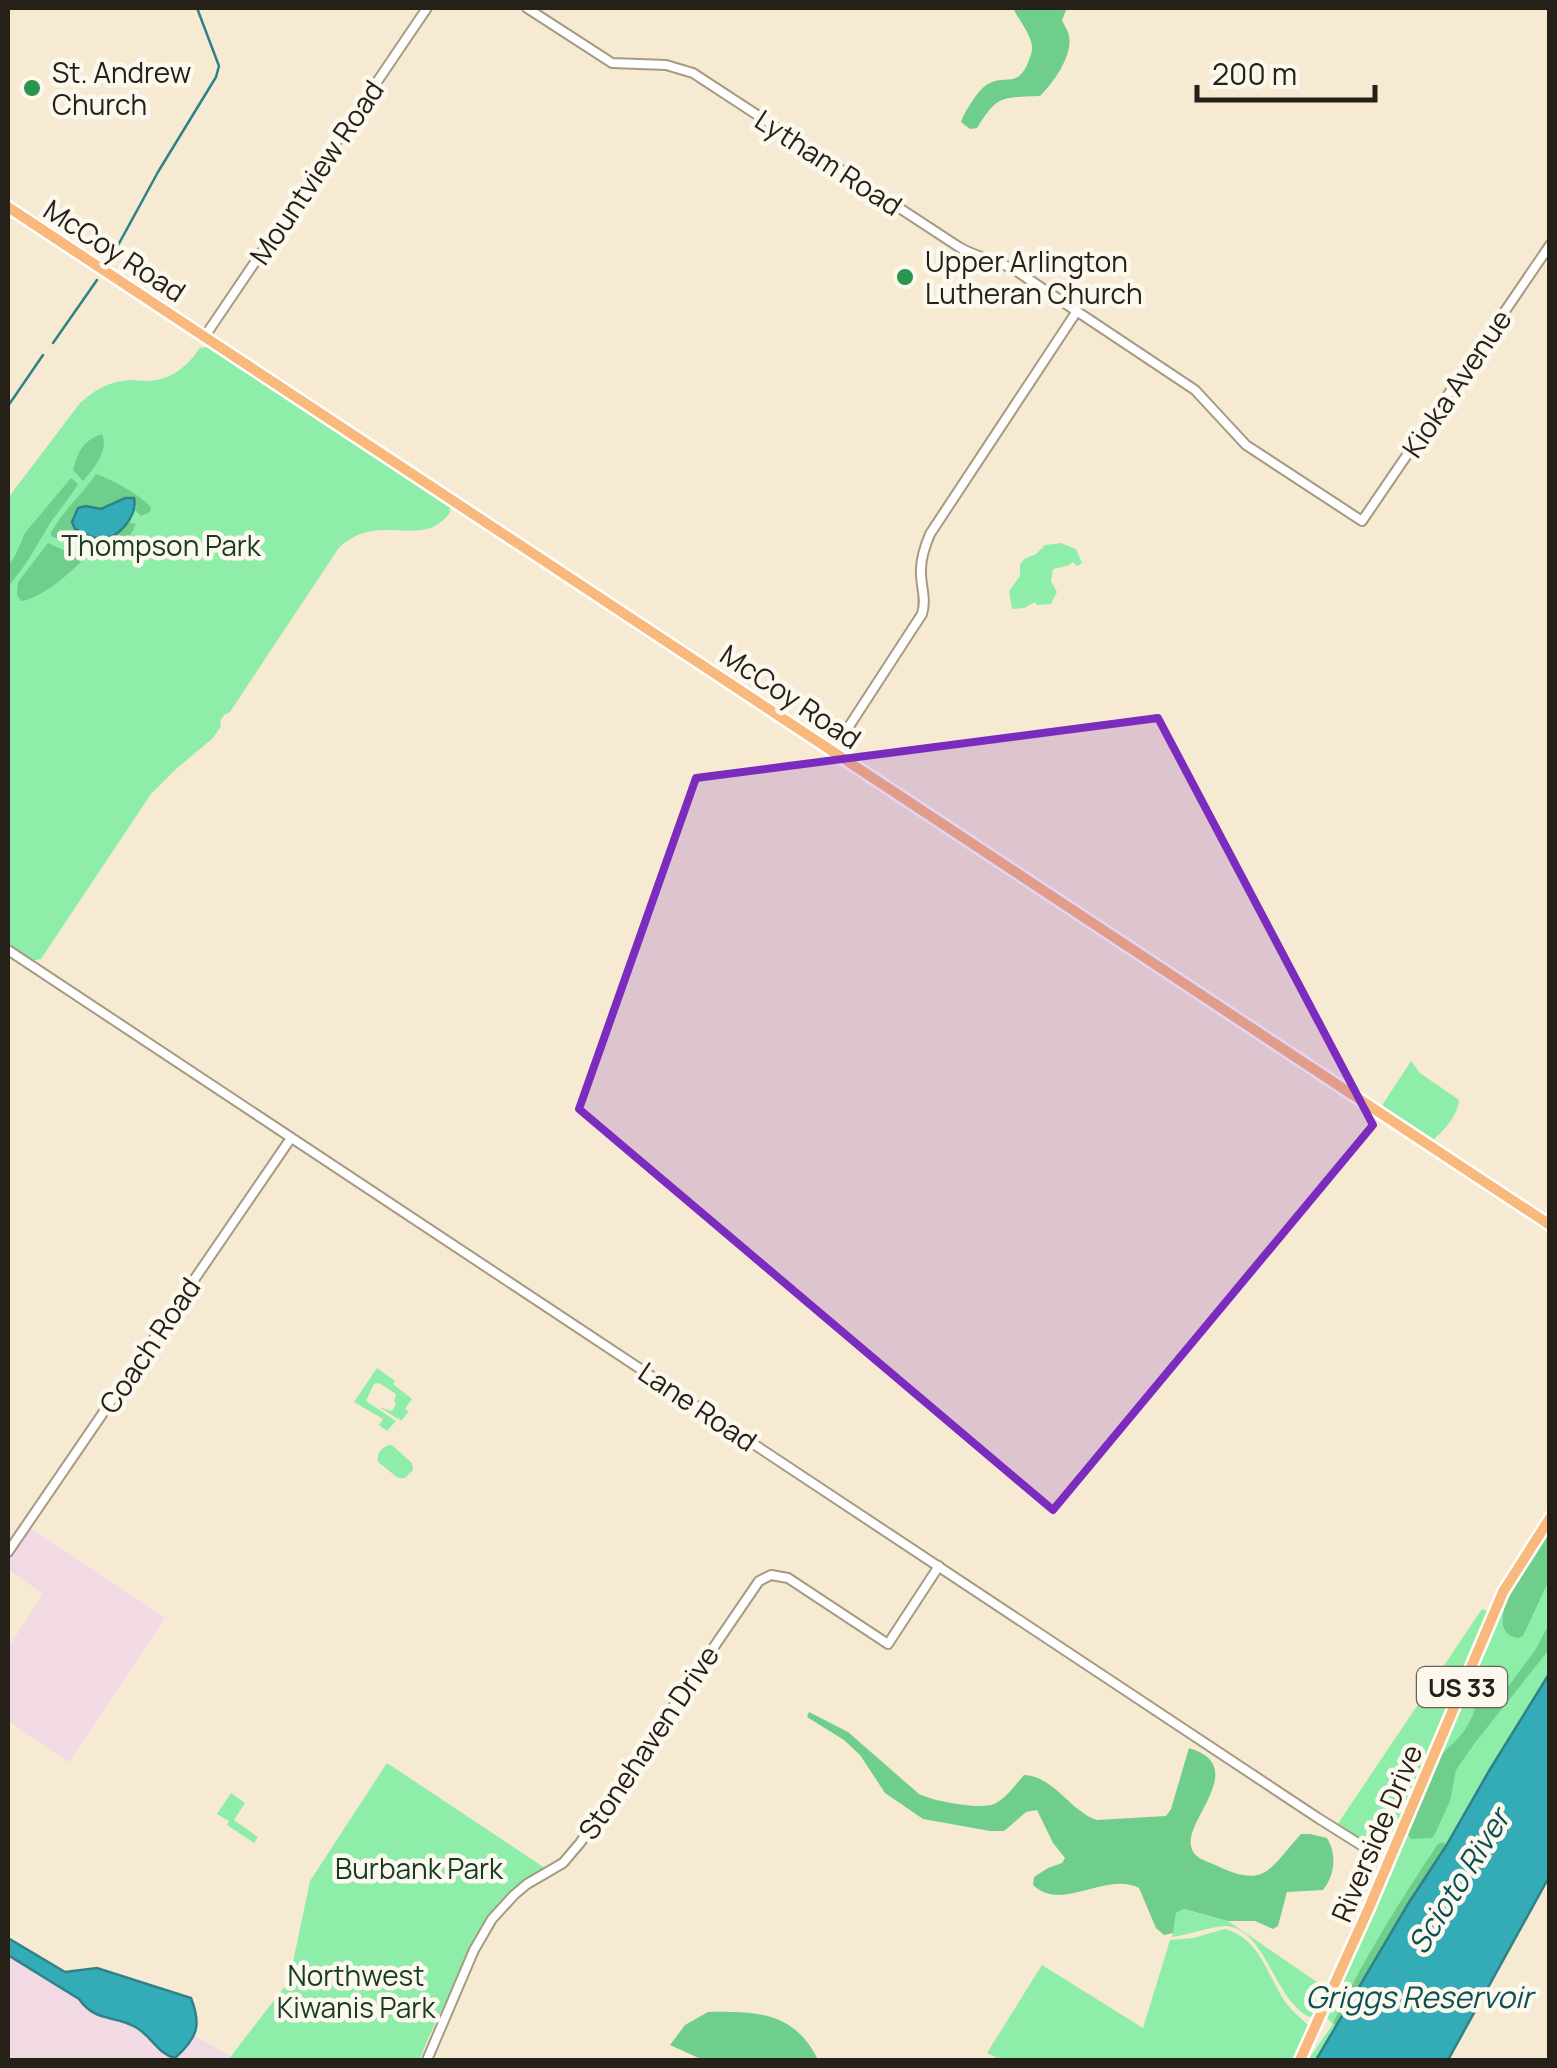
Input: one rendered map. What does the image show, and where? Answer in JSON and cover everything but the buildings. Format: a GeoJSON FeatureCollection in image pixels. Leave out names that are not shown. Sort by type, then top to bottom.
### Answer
{"type":"FeatureCollection","features":[{"type":"Feature","properties":{"kind":"main road","name":"McCoy Road"},"geometry":{"type":"LineString","coordinates":[[8,206],[1550,1224]]}},
{"type":"Feature","properties":{"kind":"main road","name":"Riverside Drive"},"geometry":{"type":"LineString","coordinates":[[1300,2060],[1503,1592],[1550,1518]]}},
{"type":"Feature","properties":{"kind":"street","name":"Mountview Road"},"geometry":{"type":"LineString","coordinates":[[204,336],[427,8]]}},
{"type":"Feature","properties":{"kind":"street","name":"Lytham Road"},"geometry":{"type":"LineString","coordinates":[[527,8],[612,63],[666,65],[693,73],[959,248],[1004,263],[1195,390],[1246,444],[1362,522]]}},
{"type":"Feature","properties":{"kind":"street","name":"Kioka Avenue"},"geometry":{"type":"LineString","coordinates":[[1362,522],[1550,244]]}},
{"type":"Feature","properties":{"kind":"street"},"geometry":{"type":"LineString","coordinates":[[832,751],[922,614],[925,604],[920,573],[930,534],[1077,311]]}},
{"type":"Feature","properties":{"kind":"street","name":"Lane Road"},"geometry":{"type":"LineString","coordinates":[[8,950],[1388,1862]]}},
{"type":"Feature","properties":{"kind":"street","name":"Coach Road"},"geometry":{"type":"LineString","coordinates":[[8,1552],[291,1138]]}},
{"type":"Feature","properties":{"kind":"street","name":"Stonehaven Drive"},"geometry":{"type":"LineString","coordinates":[[427,2060],[474,1950],[492,1919],[514,1895],[563,1863],[580,1844],[752,1588],[765,1577],[788,1578],[888,1644],[939,1566]]}},
{"type":"Feature","properties":{"kind":"highlighted area"},"geometry":{"type":"Polygon","coordinates":[[[1158,718],[1373,1125],[1053,1510],[579,1109],[696,778],[1158,718]]]}},
{"type":"Feature","properties":{"kind":"shaded area"},"geometry":{"type":"Polygon","coordinates":[[[25,1525],[165,1618],[69,1762],[8,1721],[8,1648],[43,1594],[8,1569],[8,1551],[25,1525]]]}},
{"type":"Feature","properties":{"kind":"shaded area"},"geometry":{"type":"Polygon","coordinates":[[[8,1955],[79,1999],[99,2017],[131,2024],[142,2031],[165,2056],[187,2048],[195,2036],[232,2057],[8,2060],[8,1955]]]}},
{"type":"Feature","properties":{"kind":"green space"},"geometry":{"type":"Polygon","coordinates":[[[1013,8],[1067,8],[1062,20],[1069,36],[1068,52],[1056,77],[1040,96],[1002,100],[977,128],[970,129],[961,122],[980,90],[994,81],[1019,76],[1027,65],[1032,48],[1030,38],[1013,8]]]}},
{"type":"Feature","properties":{"kind":"green space","name":"Thompson Park"},"geometry":{"type":"Polygon","coordinates":[[[209,347],[451,506],[451,511],[427,529],[369,532],[353,537],[338,549],[230,712],[220,721],[213,738],[151,794],[41,959],[32,961],[8,945],[8,498],[89,395],[117,382],[164,378],[184,367],[200,348],[209,347]]]}},
{"type":"Feature","properties":{"kind":"green space"},"geometry":{"type":"Polygon","coordinates":[[[102,434],[102,453],[83,481],[73,470],[77,458],[86,443],[102,434]]]}},
{"type":"Feature","properties":{"kind":"green space"},"geometry":{"type":"Polygon","coordinates":[[[96,474],[151,507],[150,512],[141,516],[135,510],[137,506],[125,498],[101,509],[86,506],[86,533],[93,538],[120,530],[128,522],[136,524],[118,549],[99,555],[51,536],[61,517],[96,474]]]}},
{"type":"Feature","properties":{"kind":"green space"},"geometry":{"type":"Polygon","coordinates":[[[71,478],[78,484],[10,584],[8,564],[25,533],[71,478]]]}},
{"type":"Feature","properties":{"kind":"green space"},"geometry":{"type":"Polygon","coordinates":[[[48,543],[83,559],[55,584],[21,601],[17,595],[18,582],[48,543]]]}},
{"type":"Feature","properties":{"kind":"green space"},"geometry":{"type":"Polygon","coordinates":[[[1061,543],[1076,549],[1082,563],[1053,569],[1051,581],[1057,592],[1051,604],[1035,602],[1012,609],[1009,591],[1020,576],[1024,559],[1045,545],[1061,543]]]}},
{"type":"Feature","properties":{"kind":"green space"},"geometry":{"type":"Polygon","coordinates":[[[1411,1061],[1420,1073],[1459,1100],[1450,1121],[1434,1139],[1381,1107],[1411,1061]]]}},
{"type":"Feature","properties":{"kind":"green space"},"geometry":{"type":"Polygon","coordinates":[[[377,1368],[412,1399],[405,1409],[409,1411],[399,1420],[400,1417],[379,1407],[392,1411],[396,1394],[374,1384],[366,1401],[396,1421],[387,1431],[379,1425],[383,1419],[354,1402],[377,1368]]]}},
{"type":"Feature","properties":{"kind":"green space"},"geometry":{"type":"Polygon","coordinates":[[[392,1445],[412,1463],[413,1470],[405,1478],[398,1478],[378,1462],[381,1450],[392,1445]]]}},
{"type":"Feature","properties":{"kind":"green space"},"geometry":{"type":"Polygon","coordinates":[[[1549,1518],[1549,1674],[1316,2060],[1308,2060],[1333,2024],[1321,2013],[1501,1596],[1549,1518]]]}},
{"type":"Feature","properties":{"kind":"green space"},"geometry":{"type":"Polygon","coordinates":[[[1549,1531],[1549,1580],[1523,1636],[1518,1638],[1506,1632],[1505,1606],[1549,1531]]]}},
{"type":"Feature","properties":{"kind":"green space"},"geometry":{"type":"Polygon","coordinates":[[[1482,1609],[1488,1611],[1403,1814],[1385,1841],[1368,1846],[1337,1825],[1482,1609]]]}},
{"type":"Feature","properties":{"kind":"green space"},"geometry":{"type":"Polygon","coordinates":[[[1549,1624],[1547,1652],[1456,1770],[1450,1801],[1435,1834],[1432,1838],[1411,1839],[1407,1833],[1437,1761],[1472,1716],[1483,1666],[1492,1668],[1492,1696],[1498,1700],[1536,1649],[1549,1624]]]}},
{"type":"Feature","properties":{"kind":"green space"},"geometry":{"type":"Polygon","coordinates":[[[809,1712],[848,1732],[926,1797],[987,1806],[1002,1799],[1024,1775],[1044,1781],[1097,1820],[1166,1816],[1189,1748],[1206,1756],[1214,1767],[1215,1780],[1192,1835],[1191,1846],[1196,1855],[1230,1871],[1255,1876],[1272,1867],[1301,1834],[1310,1834],[1327,1838],[1332,1871],[1323,1890],[1287,1892],[1278,1926],[1273,1929],[1255,1921],[1228,1921],[1184,1909],[1176,1913],[1173,1933],[1164,1935],[1156,1928],[1139,1888],[1113,1884],[1057,1895],[1033,1885],[1034,1877],[1065,1858],[1037,1810],[1026,1812],[1004,1831],[923,1819],[885,1793],[860,1755],[807,1717],[809,1712]]]}},
{"type":"Feature","properties":{"kind":"green space"},"geometry":{"type":"Polygon","coordinates":[[[387,1763],[545,1868],[509,1895],[483,1926],[420,2060],[228,2060],[289,1981],[310,1881],[387,1763]]]}},
{"type":"Feature","properties":{"kind":"green space"},"geometry":{"type":"Polygon","coordinates":[[[231,1793],[245,1803],[234,1820],[258,1837],[254,1843],[217,1814],[231,1793]]]}},
{"type":"Feature","properties":{"kind":"green space"},"geometry":{"type":"Polygon","coordinates":[[[1444,1842],[1446,1846],[1337,2026],[1333,2023],[1369,1954],[1438,1844],[1444,1842]]]}},
{"type":"Feature","properties":{"kind":"green space"},"geometry":{"type":"Polygon","coordinates":[[[1183,1909],[1228,1921],[1327,1989],[1315,2015],[1309,2017],[1297,2008],[1260,1951],[1240,1930],[1221,1926],[1172,1937],[1176,1913],[1183,1909]]]}},
{"type":"Feature","properties":{"kind":"green space"},"geometry":{"type":"Polygon","coordinates":[[[1225,1929],[1255,1950],[1286,2003],[1310,2027],[1294,2060],[1001,2060],[987,2053],[1042,1965],[1143,2028],[1170,1940],[1225,1929]]]}},
{"type":"Feature","properties":{"kind":"green space"},"geometry":{"type":"Polygon","coordinates":[[[708,2012],[758,2014],[786,2023],[809,2044],[818,2060],[703,2060],[670,2045],[685,2025],[708,2012]]]}},
{"type":"Feature","properties":{"kind":"water"},"geometry":{"type":"Polygon","coordinates":[[[134,498],[133,512],[113,536],[99,539],[75,529],[72,522],[78,508],[101,509],[134,498]]]}},
{"type":"Feature","properties":{"kind":"water","name":"Griggs Reservoir"},"geometry":{"type":"Polygon","coordinates":[[[1549,1674],[1549,1877],[1448,2060],[1316,2060],[1408,1904],[1549,1674]]]}},
{"type":"Feature","properties":{"kind":"water"},"geometry":{"type":"Polygon","coordinates":[[[8,1938],[65,1972],[97,1968],[191,1998],[197,2024],[193,2038],[175,2058],[169,2056],[137,2028],[93,2012],[8,1955],[8,1938]]]}},
{"type":"Feature","properties":{"kind":"waterway"},"geometry":{"type":"LineString","coordinates":[[110,260],[216,77],[219,66],[197,8]]}},
{"type":"Feature","properties":{"kind":"waterway"},"geometry":{"type":"LineString","coordinates":[[53,343],[97,280]]}},
{"type":"Feature","properties":{"kind":"waterway"},"geometry":{"type":"LineString","coordinates":[[8,406],[43,355]]}},
{"type":"Feature","properties":{"kind":"place","name":"St. Andrew Church"},"geometry":{"type":"Point","coordinates":[32,88]}},
{"type":"Feature","properties":{"kind":"place","name":"Upper Arlington Lutheran Church"},"geometry":{"type":"Point","coordinates":[905,277]}},
{"type":"Feature","properties":{"kind":"park label","name":"Burbank Park"},"geometry":{"type":"Point","coordinates":[419,1868]}},
{"type":"Feature","properties":{"kind":"park label","name":"Northwest Kiwanis Park"},"geometry":{"type":"Point","coordinates":[356,1991]}},
{"type":"Feature","properties":{"kind":"water label","name":"Scioto River"},"geometry":{"type":"Point","coordinates":[1458,1881]}}]}
